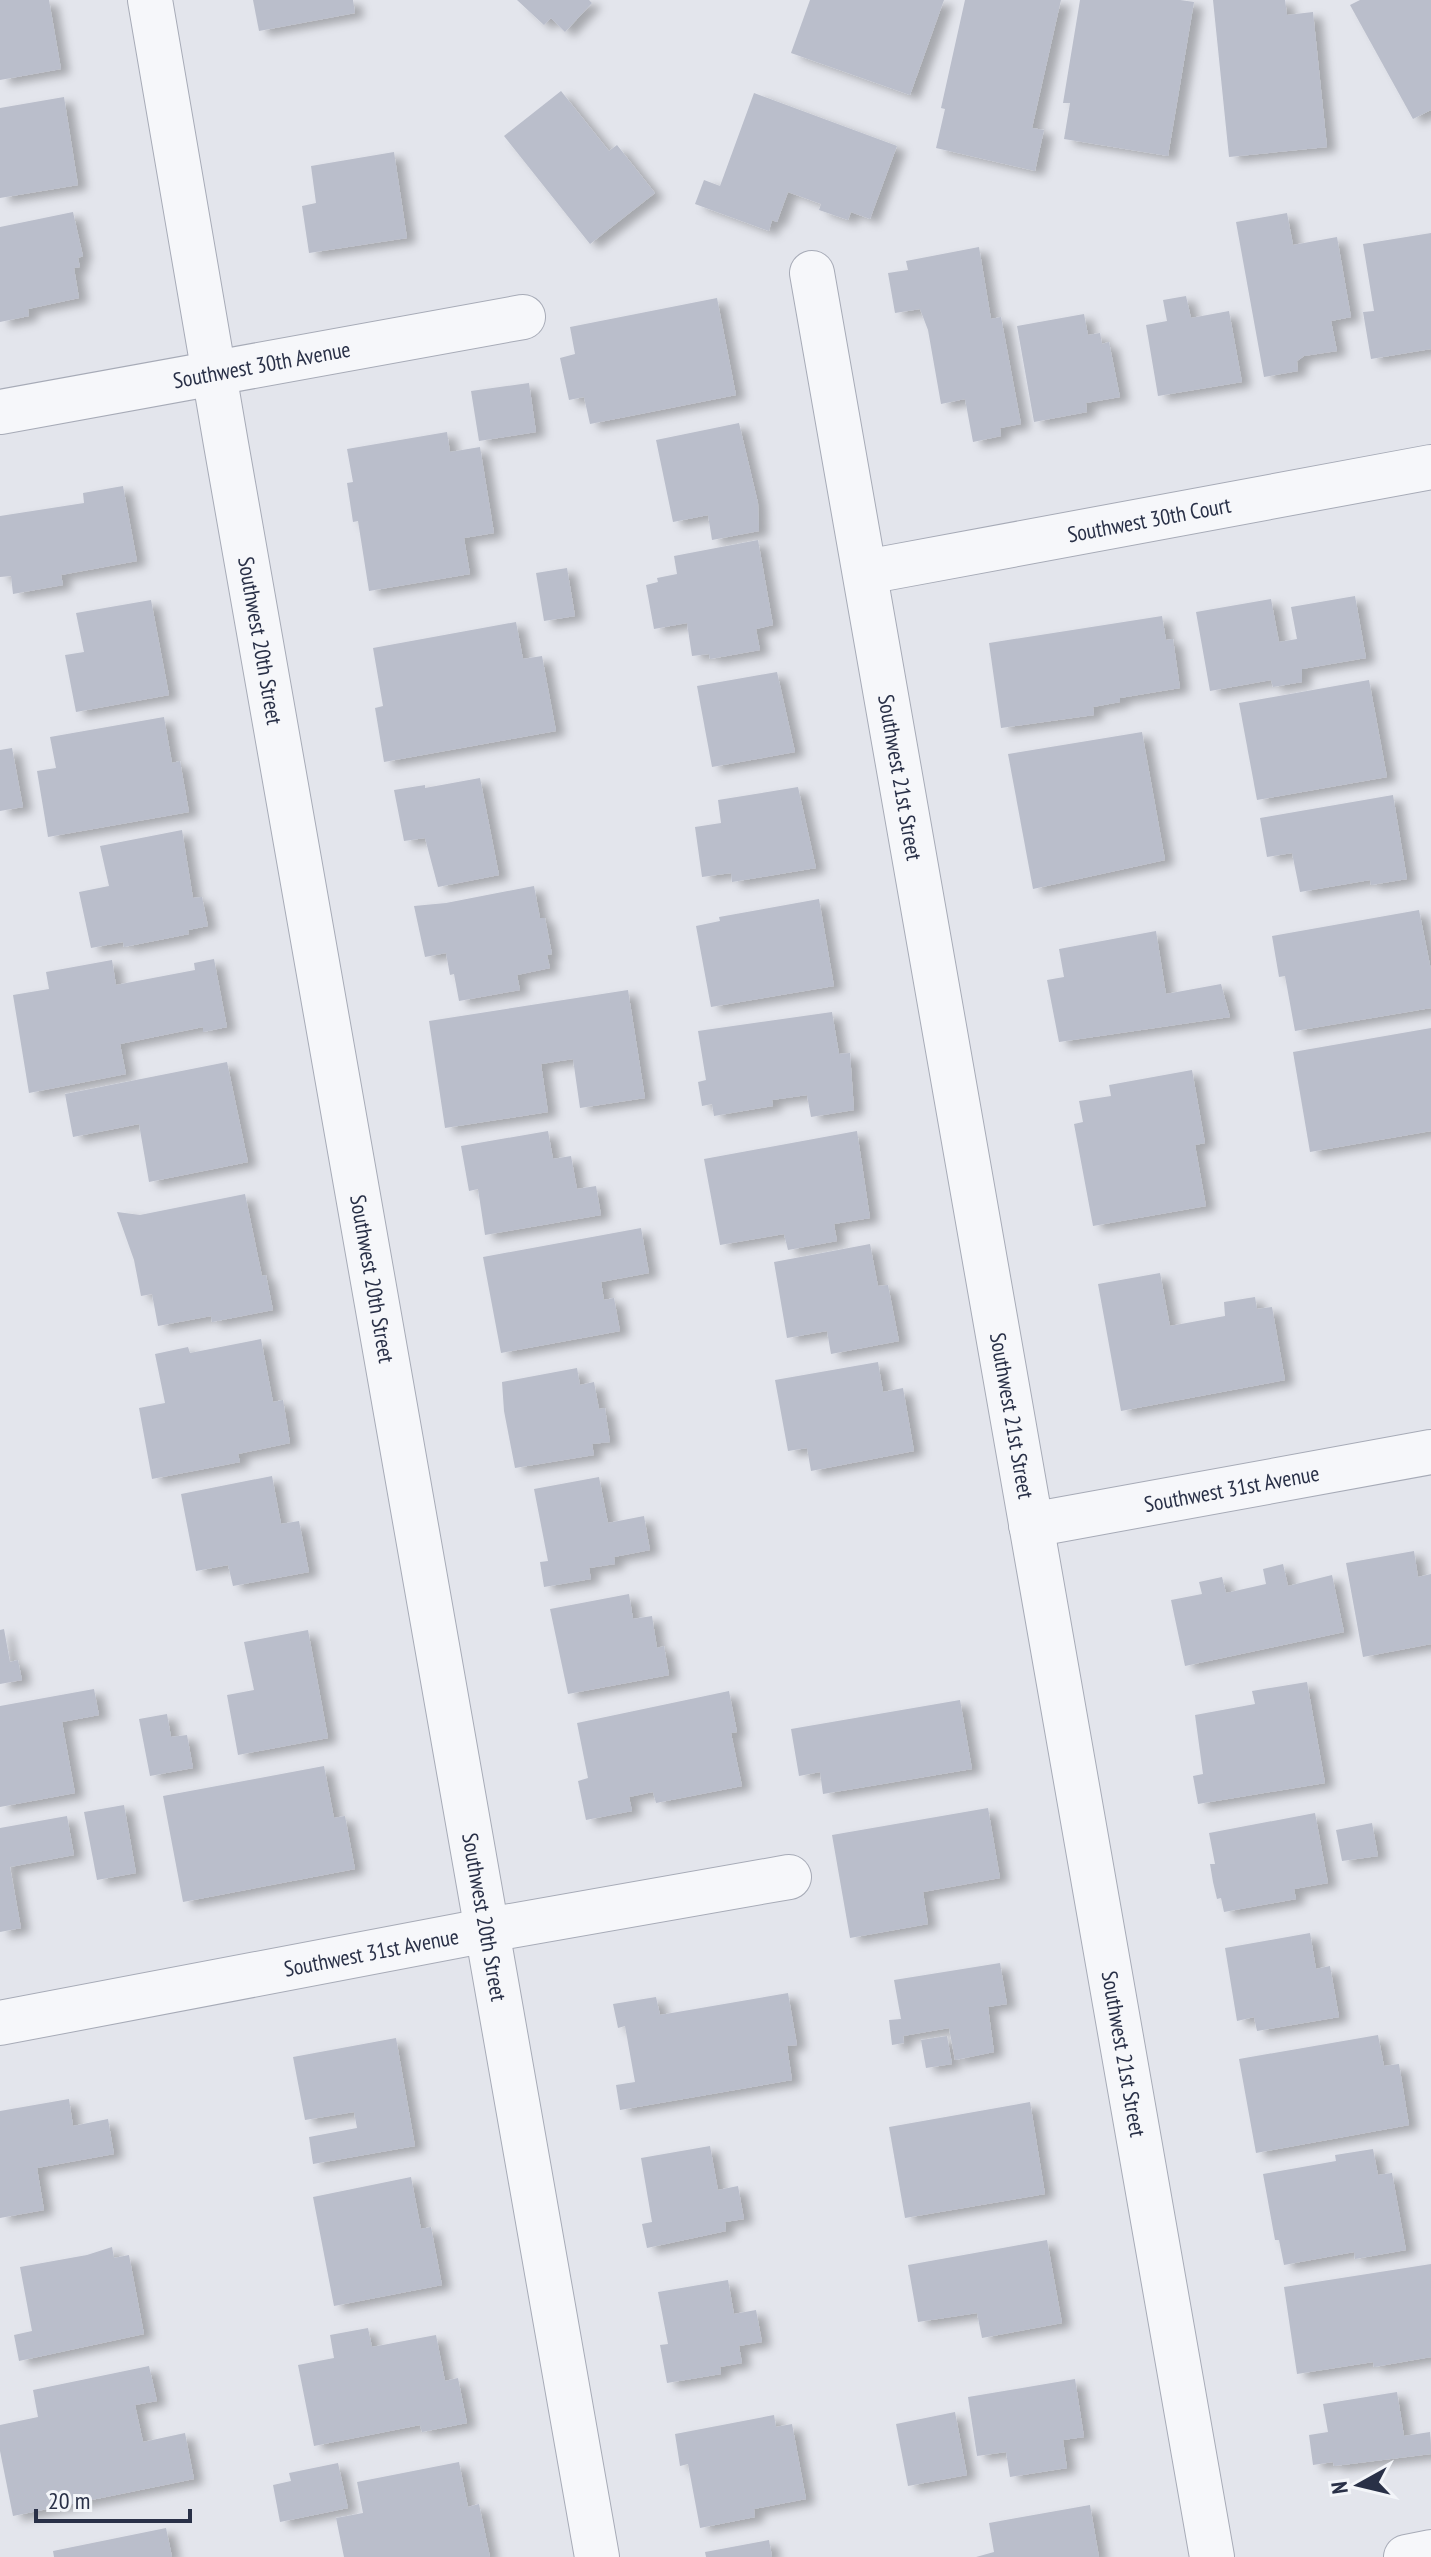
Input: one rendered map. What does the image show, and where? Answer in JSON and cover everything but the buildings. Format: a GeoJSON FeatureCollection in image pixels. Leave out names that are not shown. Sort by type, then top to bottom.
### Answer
{"type":"FeatureCollection","features":[{"type":"Feature","properties":{"kind":"street","name":"Southwest 20th Street"},"geometry":{"type":"LineString","coordinates":[[150,0],[597,2557]]}},
{"type":"Feature","properties":{"kind":"street","name":"Southwest 21st Street"},"geometry":{"type":"LineString","coordinates":[[812,273],[1212,2557]]}},
{"type":"Feature","properties":{"kind":"street","name":"Southwest 30th Avenue"},"geometry":{"type":"LineString","coordinates":[[0,412],[523,317]]}},
{"type":"Feature","properties":{"kind":"street","name":"Southwest 30th Court"},"geometry":{"type":"LineString","coordinates":[[866,572],[1431,467]]}},
{"type":"Feature","properties":{"kind":"street","name":"Southwest 31st Avenue"},"geometry":{"type":"LineString","coordinates":[[1031,1525],[1431,1452]]}},
{"type":"Feature","properties":{"kind":"street","name":"Southwest 31st Avenue"},"geometry":{"type":"LineString","coordinates":[[0,2023],[488,1930],[789,1877]]}},
{"type":"Feature","properties":{"kind":"street"},"geometry":{"type":"LineString","coordinates":[[1406,2557],[1431,2552]]}}]}
